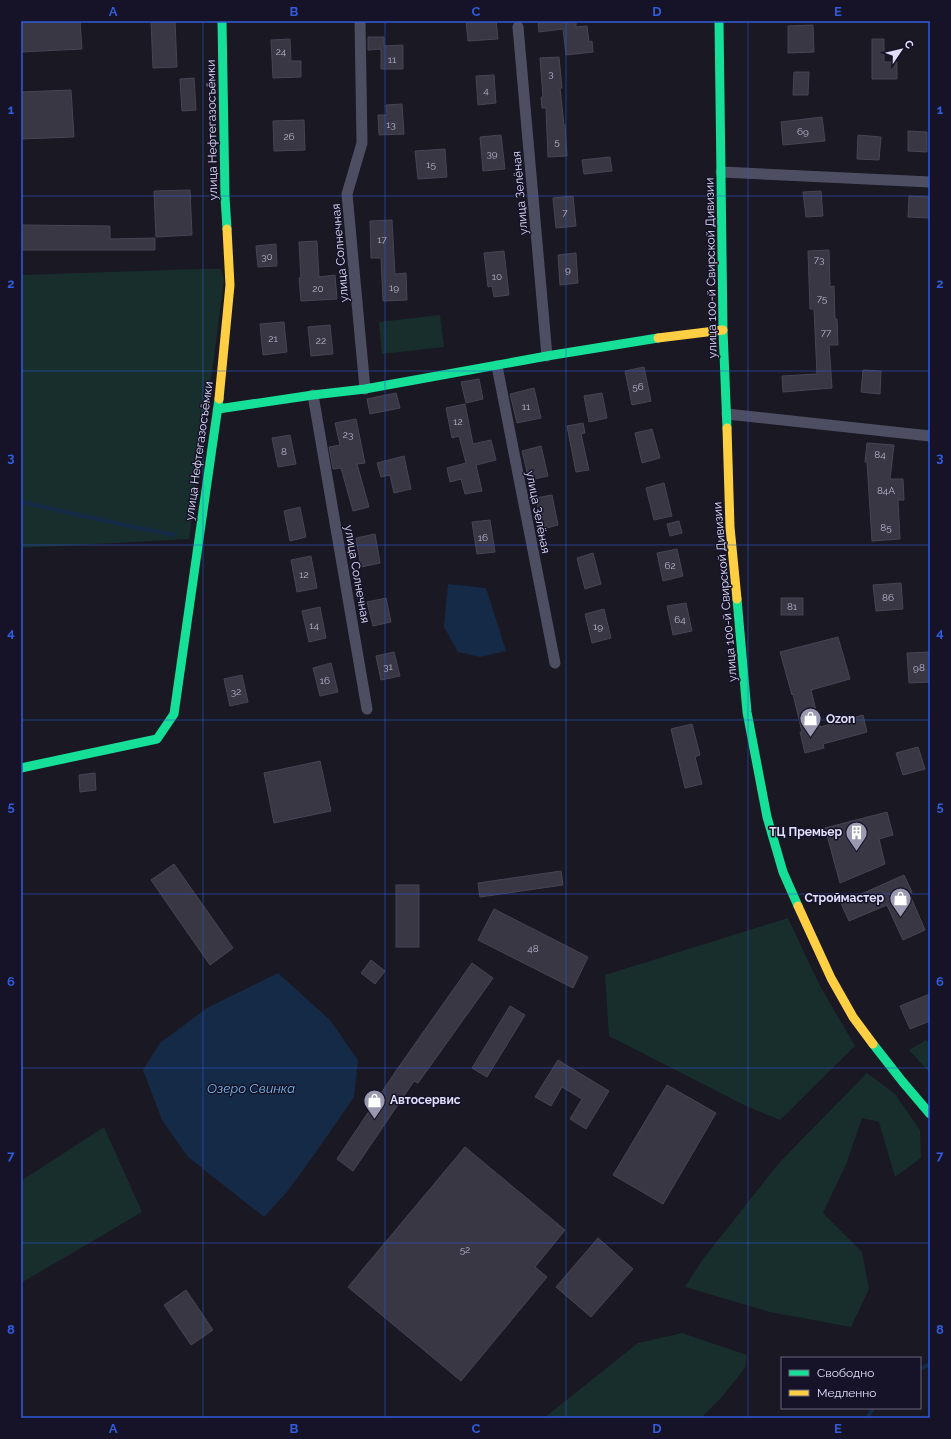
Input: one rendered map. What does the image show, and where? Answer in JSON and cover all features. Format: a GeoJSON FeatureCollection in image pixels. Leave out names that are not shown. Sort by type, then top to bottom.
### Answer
{"type":"FeatureCollection","features":[{"type":"Feature","properties":{"kind":"street","name":"улица Нефтегазосъёмки"},"geometry":{"type":"LineString","coordinates":[[21,768],[157,739],[174,714],[218,409],[230,284],[225,197],[222,21]]}},
{"type":"Feature","properties":{"kind":"street","name":"улица Солнечная"},"geometry":{"type":"LineString","coordinates":[[360,21],[362,143],[347,194],[365,389]]}},
{"type":"Feature","properties":{"kind":"street","name":"улица 100-й Свирской Дивизии"},"geometry":{"type":"LineString","coordinates":[[719,21],[723,330],[730,527],[747,712],[767,817],[783,872],[831,978],[853,1017],[930,1114]]}},
{"type":"Feature","properties":{"kind":"street","name":"улица Зелёная"},"geometry":{"type":"LineString","coordinates":[[518,27],[547,356]]}},
{"type":"Feature","properties":{"kind":"street"},"geometry":{"type":"LineString","coordinates":[[721,172],[930,182]]}},
{"type":"Feature","properties":{"kind":"street"},"geometry":{"type":"LineString","coordinates":[[218,409],[365,389],[547,356],[686,334],[723,330]]}},
{"type":"Feature","properties":{"kind":"street","name":"улица Зелёная"},"geometry":{"type":"LineString","coordinates":[[497,366],[555,663]]}},
{"type":"Feature","properties":{"kind":"street","name":"улица Солнечная"},"geometry":{"type":"LineString","coordinates":[[313,395],[367,710]]}},
{"type":"Feature","properties":{"kind":"street"},"geometry":{"type":"LineString","coordinates":[[727,414],[930,436]]}},
{"type":"Feature","properties":{"kind":"green space"},"geometry":{"type":"Polygon","coordinates":[[[221,269],[224,279],[189,539],[21,548],[21,275],[221,269]]]}},
{"type":"Feature","properties":{"kind":"green space"},"geometry":{"type":"Polygon","coordinates":[[[440,315],[444,347],[382,354],[379,322],[440,315]]]}},
{"type":"Feature","properties":{"kind":"green space"},"geometry":{"type":"Polygon","coordinates":[[[788,918],[820,986],[855,1046],[780,1120],[746,1106],[609,1036],[605,975],[788,918]]]}},
{"type":"Feature","properties":{"kind":"green space"},"geometry":{"type":"Polygon","coordinates":[[[926,1040],[930,1044],[930,1073],[909,1050],[926,1040]]]}},
{"type":"Feature","properties":{"kind":"green space"},"geometry":{"type":"Polygon","coordinates":[[[867,1073],[895,1094],[920,1130],[921,1158],[895,1177],[879,1122],[862,1118],[847,1162],[823,1213],[862,1252],[869,1289],[851,1327],[770,1312],[685,1287],[703,1259],[779,1163],[867,1073]]]}},
{"type":"Feature","properties":{"kind":"green space"},"geometry":{"type":"Polygon","coordinates":[[[104,1127],[142,1212],[21,1283],[21,1181],[104,1127]]]}},
{"type":"Feature","properties":{"kind":"green space"},"geometry":{"type":"Polygon","coordinates":[[[682,1333],[747,1355],[745,1368],[721,1398],[701,1418],[544,1418],[638,1343],[682,1333]]]}},
{"type":"Feature","properties":{"kind":"water"},"geometry":{"type":"Polygon","coordinates":[[[448,584],[486,588],[506,651],[480,657],[458,652],[444,627],[448,584]]]}},
{"type":"Feature","properties":{"kind":"water","name":"Озеро Свинка"},"geometry":{"type":"Polygon","coordinates":[[[278,973],[330,1020],[358,1060],[354,1097],[286,1193],[264,1217],[188,1157],[162,1120],[143,1070],[160,1043],[207,1008],[278,973]]]}},
{"type":"Feature","properties":{"kind":"building"},"geometry":{"type":"Polygon","coordinates":[[[21,21],[80,21],[82,49],[21,52],[21,21]]]}},
{"type":"Feature","properties":{"kind":"building"},"geometry":{"type":"Polygon","coordinates":[[[151,21],[175,21],[177,67],[153,68],[151,21]]]}},
{"type":"Feature","properties":{"kind":"building"},"geometry":{"type":"Polygon","coordinates":[[[466,21],[496,21],[498,39],[468,41],[466,21]]]}},
{"type":"Feature","properties":{"kind":"building"},"geometry":{"type":"Polygon","coordinates":[[[538,21],[576,21],[576,27],[587,26],[589,42],[592,41],[593,52],[566,55],[563,29],[539,32],[538,21]]]}},
{"type":"Feature","properties":{"kind":"building"},"geometry":{"type":"Polygon","coordinates":[[[813,25],[814,52],[788,53],[788,26],[813,25]]]}},
{"type":"Feature","properties":{"kind":"building"},"geometry":{"type":"Polygon","coordinates":[[[368,37],[384,37],[384,46],[403,45],[403,69],[381,69],[381,49],[368,50],[368,37]]]}},
{"type":"Feature","properties":{"kind":"building"},"geometry":{"type":"Polygon","coordinates":[[[290,39],[291,61],[301,61],[301,77],[273,78],[271,40],[290,39]]]}},
{"type":"Feature","properties":{"kind":"building"},"geometry":{"type":"Polygon","coordinates":[[[872,39],[884,39],[884,62],[897,62],[897,79],[872,79],[872,39]]]}},
{"type":"Feature","properties":{"kind":"building"},"geometry":{"type":"Polygon","coordinates":[[[559,57],[562,88],[560,88],[567,156],[548,157],[546,108],[542,108],[541,97],[543,97],[540,58],[559,57]]]}},
{"type":"Feature","properties":{"kind":"building"},"geometry":{"type":"Polygon","coordinates":[[[794,72],[809,72],[808,95],[793,95],[794,72]]]}},
{"type":"Feature","properties":{"kind":"building"},"geometry":{"type":"Polygon","coordinates":[[[494,75],[496,103],[478,105],[476,76],[494,75]]]}},
{"type":"Feature","properties":{"kind":"building"},"geometry":{"type":"Polygon","coordinates":[[[194,78],[196,110],[182,111],[180,79],[194,78]]]}},
{"type":"Feature","properties":{"kind":"building"},"geometry":{"type":"Polygon","coordinates":[[[71,90],[74,137],[21,139],[21,92],[71,90]]]}},
{"type":"Feature","properties":{"kind":"building"},"geometry":{"type":"Polygon","coordinates":[[[402,104],[404,134],[379,135],[378,115],[387,115],[386,105],[402,104]]]}},
{"type":"Feature","properties":{"kind":"building"},"geometry":{"type":"Polygon","coordinates":[[[822,117],[825,141],[783,145],[781,122],[822,117]]]}},
{"type":"Feature","properties":{"kind":"building"},"geometry":{"type":"Polygon","coordinates":[[[304,120],[305,150],[274,151],[273,121],[304,120]]]}},
{"type":"Feature","properties":{"kind":"building"},"geometry":{"type":"Polygon","coordinates":[[[908,131],[927,132],[927,152],[908,151],[908,131]]]}},
{"type":"Feature","properties":{"kind":"building"},"geometry":{"type":"Polygon","coordinates":[[[501,135],[505,169],[483,171],[480,137],[501,135]]]}},
{"type":"Feature","properties":{"kind":"building"},"geometry":{"type":"Polygon","coordinates":[[[858,135],[881,137],[879,160],[857,159],[858,135]]]}},
{"type":"Feature","properties":{"kind":"building"},"geometry":{"type":"Polygon","coordinates":[[[445,149],[447,177],[418,179],[415,151],[445,149]]]}},
{"type":"Feature","properties":{"kind":"building"},"geometry":{"type":"Polygon","coordinates":[[[610,157],[612,171],[584,174],[582,160],[610,157]]]}},
{"type":"Feature","properties":{"kind":"building"},"geometry":{"type":"Polygon","coordinates":[[[190,190],[192,235],[156,237],[154,191],[190,190]]]}},
{"type":"Feature","properties":{"kind":"building"},"geometry":{"type":"Polygon","coordinates":[[[821,191],[823,216],[806,217],[803,192],[821,191]]]}},
{"type":"Feature","properties":{"kind":"building"},"geometry":{"type":"Polygon","coordinates":[[[573,196],[576,226],[556,228],[553,198],[573,196]]]}},
{"type":"Feature","properties":{"kind":"building"},"geometry":{"type":"Polygon","coordinates":[[[909,196],[930,197],[930,218],[908,217],[909,196]]]}},
{"type":"Feature","properties":{"kind":"building"},"geometry":{"type":"Polygon","coordinates":[[[392,220],[395,274],[406,273],[407,300],[383,301],[381,258],[371,258],[370,221],[392,220]]]}},
{"type":"Feature","properties":{"kind":"building"},"geometry":{"type":"Polygon","coordinates":[[[21,225],[110,226],[110,239],[155,238],[155,250],[21,250],[21,225]]]}},
{"type":"Feature","properties":{"kind":"building"},"geometry":{"type":"Polygon","coordinates":[[[317,241],[319,277],[335,275],[337,299],[301,301],[299,278],[301,278],[299,242],[317,241]]]}},
{"type":"Feature","properties":{"kind":"building"},"geometry":{"type":"Polygon","coordinates":[[[276,244],[277,266],[258,267],[256,246],[276,244]]]}},
{"type":"Feature","properties":{"kind":"building"},"geometry":{"type":"Polygon","coordinates":[[[829,250],[830,287],[834,286],[835,319],[837,319],[838,345],[829,345],[832,388],[783,392],[782,376],[817,374],[814,309],[810,309],[808,251],[829,250]]]}},
{"type":"Feature","properties":{"kind":"building"},"geometry":{"type":"Polygon","coordinates":[[[504,251],[509,295],[494,297],[492,286],[488,287],[484,253],[504,251]]]}},
{"type":"Feature","properties":{"kind":"building"},"geometry":{"type":"Polygon","coordinates":[[[576,253],[578,283],[560,285],[558,255],[576,253]]]}},
{"type":"Feature","properties":{"kind":"building"},"geometry":{"type":"Polygon","coordinates":[[[284,322],[287,352],[263,355],[260,324],[284,322]]]}},
{"type":"Feature","properties":{"kind":"building"},"geometry":{"type":"Polygon","coordinates":[[[330,325],[333,354],[311,356],[308,327],[330,325]]]}},
{"type":"Feature","properties":{"kind":"building"},"geometry":{"type":"Polygon","coordinates":[[[644,367],[651,401],[632,405],[625,371],[644,367]]]}},
{"type":"Feature","properties":{"kind":"building"},"geometry":{"type":"Polygon","coordinates":[[[863,370],[881,371],[880,394],[861,392],[863,370]]]}},
{"type":"Feature","properties":{"kind":"building"},"geometry":{"type":"Polygon","coordinates":[[[479,379],[483,399],[466,403],[461,382],[479,379]]]}},
{"type":"Feature","properties":{"kind":"building"},"geometry":{"type":"Polygon","coordinates":[[[534,388],[541,418],[517,423],[510,394],[534,388]]]}},
{"type":"Feature","properties":{"kind":"building"},"geometry":{"type":"Polygon","coordinates":[[[396,393],[400,408],[370,414],[367,399],[396,393]]]}},
{"type":"Feature","properties":{"kind":"building"},"geometry":{"type":"Polygon","coordinates":[[[602,393],[607,418],[589,422],[584,396],[602,393]]]}},
{"type":"Feature","properties":{"kind":"building"},"geometry":{"type":"Polygon","coordinates":[[[465,404],[473,444],[491,440],[496,460],[476,465],[482,491],[465,494],[461,479],[450,482],[447,468],[466,463],[459,436],[452,438],[446,408],[465,404]]]}},
{"type":"Feature","properties":{"kind":"building"},"geometry":{"type":"Polygon","coordinates":[[[356,419],[365,463],[357,464],[369,507],[353,511],[341,468],[333,469],[329,447],[340,445],[335,423],[356,419]]]}},
{"type":"Feature","properties":{"kind":"building"},"geometry":{"type":"Polygon","coordinates":[[[583,423],[585,433],[581,434],[589,470],[576,472],[567,426],[583,423]]]}},
{"type":"Feature","properties":{"kind":"building"},"geometry":{"type":"Polygon","coordinates":[[[652,429],[660,458],[642,463],[635,433],[652,429]]]}},
{"type":"Feature","properties":{"kind":"building"},"geometry":{"type":"Polygon","coordinates":[[[290,435],[296,464],[278,467],[272,438],[290,435]]]}},
{"type":"Feature","properties":{"kind":"building"},"geometry":{"type":"Polygon","coordinates":[[[867,443],[894,445],[890,479],[903,479],[904,500],[898,500],[900,539],[872,541],[867,462],[865,462],[867,443]]]}},
{"type":"Feature","properties":{"kind":"building"},"geometry":{"type":"Polygon","coordinates":[[[541,446],[548,476],[529,480],[522,451],[541,446]]]}},
{"type":"Feature","properties":{"kind":"building"},"geometry":{"type":"Polygon","coordinates":[[[404,456],[411,489],[394,493],[390,475],[381,477],[377,463],[404,456]]]}},
{"type":"Feature","properties":{"kind":"building"},"geometry":{"type":"Polygon","coordinates":[[[664,483],[672,516],[654,520],[646,488],[664,483]]]}},
{"type":"Feature","properties":{"kind":"building"},"geometry":{"type":"Polygon","coordinates":[[[552,495],[558,525],[543,529],[536,498],[552,495]]]}},
{"type":"Feature","properties":{"kind":"building"},"geometry":{"type":"Polygon","coordinates":[[[300,507],[306,537],[290,541],[284,511],[300,507]]]}},
{"type":"Feature","properties":{"kind":"building"},"geometry":{"type":"Polygon","coordinates":[[[490,520],[495,552],[477,554],[472,522],[490,520]]]}},
{"type":"Feature","properties":{"kind":"building"},"geometry":{"type":"Polygon","coordinates":[[[679,521],[682,533],[670,536],[667,524],[679,521]]]}},
{"type":"Feature","properties":{"kind":"building"},"geometry":{"type":"Polygon","coordinates":[[[375,534],[380,563],[361,567],[356,538],[375,534]]]}},
{"type":"Feature","properties":{"kind":"building"},"geometry":{"type":"Polygon","coordinates":[[[677,549],[683,576],[663,581],[657,553],[677,549]]]}},
{"type":"Feature","properties":{"kind":"building"},"geometry":{"type":"Polygon","coordinates":[[[593,553],[601,584],[585,589],[577,558],[593,553]]]}},
{"type":"Feature","properties":{"kind":"building"},"geometry":{"type":"Polygon","coordinates":[[[311,556],[317,588],[297,592],[291,560],[311,556]]]}},
{"type":"Feature","properties":{"kind":"building"},"geometry":{"type":"Polygon","coordinates":[[[901,583],[903,609],[876,611],[873,585],[901,583]]]}},
{"type":"Feature","properties":{"kind":"building"},"geometry":{"type":"Polygon","coordinates":[[[386,598],[391,622],[373,626],[367,602],[386,598]]]}},
{"type":"Feature","properties":{"kind":"building"},"geometry":{"type":"Polygon","coordinates":[[[781,598],[803,598],[803,615],[781,615],[781,598]]]}},
{"type":"Feature","properties":{"kind":"building"},"geometry":{"type":"Polygon","coordinates":[[[686,603],[692,631],[673,635],[667,606],[686,603]]]}},
{"type":"Feature","properties":{"kind":"building"},"geometry":{"type":"Polygon","coordinates":[[[320,607],[326,638],[309,642],[302,611],[320,607]]]}},
{"type":"Feature","properties":{"kind":"building"},"geometry":{"type":"Polygon","coordinates":[[[604,609],[611,638],[592,643],[585,614],[604,609]]]}},
{"type":"Feature","properties":{"kind":"building"},"geometry":{"type":"Polygon","coordinates":[[[838,637],[850,679],[811,690],[820,727],[863,715],[867,732],[823,744],[824,748],[805,753],[800,732],[802,732],[793,694],[792,695],[780,652],[838,637]]]}},
{"type":"Feature","properties":{"kind":"building"},"geometry":{"type":"Polygon","coordinates":[[[394,652],[400,676],[381,680],[376,656],[394,652]]]}},
{"type":"Feature","properties":{"kind":"building"},"geometry":{"type":"Polygon","coordinates":[[[930,652],[930,682],[909,683],[907,653],[930,652]]]}},
{"type":"Feature","properties":{"kind":"building"},"geometry":{"type":"Polygon","coordinates":[[[331,663],[338,692],[320,696],[313,668],[331,663]]]}},
{"type":"Feature","properties":{"kind":"building"},"geometry":{"type":"Polygon","coordinates":[[[242,675],[248,702],[230,706],[224,679],[242,675]]]}},
{"type":"Feature","properties":{"kind":"building"},"geometry":{"type":"Polygon","coordinates":[[[692,724],[700,755],[695,757],[702,784],[685,788],[671,729],[692,724]]]}},
{"type":"Feature","properties":{"kind":"building"},"geometry":{"type":"Polygon","coordinates":[[[918,747],[925,769],[903,775],[896,753],[918,747]]]}},
{"type":"Feature","properties":{"kind":"building"},"geometry":{"type":"Polygon","coordinates":[[[320,761],[331,811],[274,823],[264,773],[320,761]]]}},
{"type":"Feature","properties":{"kind":"building"},"geometry":{"type":"Polygon","coordinates":[[[95,773],[96,790],[80,792],[79,775],[95,773]]]}},
{"type":"Feature","properties":{"kind":"building","name":"ТЦ Премьер"},"geometry":{"type":"Polygon","coordinates":[[[887,812],[893,835],[879,839],[885,864],[840,883],[825,828],[887,812]]]}},
{"type":"Feature","properties":{"kind":"building"},"geometry":{"type":"Polygon","coordinates":[[[174,864],[233,948],[210,965],[151,880],[174,864]]]}},
{"type":"Feature","properties":{"kind":"building"},"geometry":{"type":"Polygon","coordinates":[[[561,871],[563,885],[480,897],[478,883],[561,871]]]}},
{"type":"Feature","properties":{"kind":"building"},"geometry":{"type":"Polygon","coordinates":[[[904,875],[912,892],[910,895],[925,930],[903,940],[887,905],[849,921],[841,903],[904,875]]]}},
{"type":"Feature","properties":{"kind":"building"},"geometry":{"type":"Polygon","coordinates":[[[396,885],[419,885],[419,947],[396,947],[396,885]]]}},
{"type":"Feature","properties":{"kind":"building"},"geometry":{"type":"Polygon","coordinates":[[[494,909],[588,957],[573,988],[478,940],[494,909]]]}},
{"type":"Feature","properties":{"kind":"building"},"geometry":{"type":"Polygon","coordinates":[[[371,960],[385,971],[375,984],[361,973],[371,960]]]}},
{"type":"Feature","properties":{"kind":"building"},"geometry":{"type":"Polygon","coordinates":[[[472,963],[493,978],[418,1083],[414,1081],[353,1171],[337,1159],[398,1068],[472,963]]]}},
{"type":"Feature","properties":{"kind":"building"},"geometry":{"type":"Polygon","coordinates":[[[930,994],[930,1021],[910,1029],[900,1006],[930,994]]]}},
{"type":"Feature","properties":{"kind":"building"},"geometry":{"type":"Polygon","coordinates":[[[510,1006],[525,1015],[487,1077],[472,1068],[510,1006]]]}},
{"type":"Feature","properties":{"kind":"building"},"geometry":{"type":"Polygon","coordinates":[[[558,1060],[609,1091],[586,1129],[570,1119],[582,1099],[562,1087],[551,1106],[535,1097],[558,1060]]]}},
{"type":"Feature","properties":{"kind":"building"},"geometry":{"type":"Polygon","coordinates":[[[667,1085],[716,1113],[663,1204],[613,1175],[667,1085]]]}},
{"type":"Feature","properties":{"kind":"building"},"geometry":{"type":"Polygon","coordinates":[[[465,1147],[565,1230],[535,1267],[547,1277],[461,1381],[348,1287],[465,1147]]]}},
{"type":"Feature","properties":{"kind":"building"},"geometry":{"type":"Polygon","coordinates":[[[598,1238],[633,1269],[591,1317],[556,1287],[598,1238]]]}},
{"type":"Feature","properties":{"kind":"building"},"geometry":{"type":"Polygon","coordinates":[[[186,1290],[213,1330],[191,1345],[164,1305],[186,1290]]]}},
{"type":"Feature","properties":{"kind":"waterway"},"geometry":{"type":"LineString","coordinates":[[21,502],[175,535]]}},
{"type":"Feature","properties":{"kind":"waterway"},"geometry":{"type":"LineString","coordinates":[[921,1368],[930,1364]]}},
{"type":"Feature","properties":{"kind":"waterway"},"geometry":{"type":"LineString","coordinates":[[867,1418],[872,1409]]}},
{"type":"Feature","properties":{"kind":"traffic: fast"},"geometry":{"type":"LineString","coordinates":[[222,21],[225,197],[227,229]]}},
{"type":"Feature","properties":{"kind":"traffic: fast"},"geometry":{"type":"LineString","coordinates":[[719,21],[723,330],[727,428]]}},
{"type":"Feature","properties":{"kind":"traffic: fast"},"geometry":{"type":"LineString","coordinates":[[218,409],[365,389],[547,356],[658,338]]}},
{"type":"Feature","properties":{"kind":"traffic: fast"},"geometry":{"type":"LineString","coordinates":[[21,768],[157,739],[174,714],[219,399]]}},
{"type":"Feature","properties":{"kind":"traffic: fast"},"geometry":{"type":"LineString","coordinates":[[737,599],[747,712],[767,817],[783,872],[798,906]]}},
{"type":"Feature","properties":{"kind":"traffic: fast"},"geometry":{"type":"LineString","coordinates":[[873,1044],[930,1114]]}},
{"type":"Feature","properties":{"kind":"traffic: slow"},"geometry":{"type":"LineString","coordinates":[[219,399],[230,285],[227,229]]}},
{"type":"Feature","properties":{"kind":"traffic: slow"},"geometry":{"type":"LineString","coordinates":[[658,338],[723,330]]}},
{"type":"Feature","properties":{"kind":"traffic: slow"},"geometry":{"type":"LineString","coordinates":[[727,428],[730,527],[737,599]]}},
{"type":"Feature","properties":{"kind":"traffic: slow"},"geometry":{"type":"LineString","coordinates":[[798,906],[831,978],[853,1017],[873,1044]]}},
{"type":"Feature","properties":{"kind":"place","name":"Ozon"},"geometry":{"type":"Point","coordinates":[811,738]}},
{"type":"Feature","properties":{"kind":"place","name":"ТЦ Премьер"},"geometry":{"type":"Point","coordinates":[857,852]}},
{"type":"Feature","properties":{"kind":"place","name":"Строймастер"},"geometry":{"type":"Point","coordinates":[900,918]}},
{"type":"Feature","properties":{"kind":"place","name":"Автосервис"},"geometry":{"type":"Point","coordinates":[375,1120]}}]}
